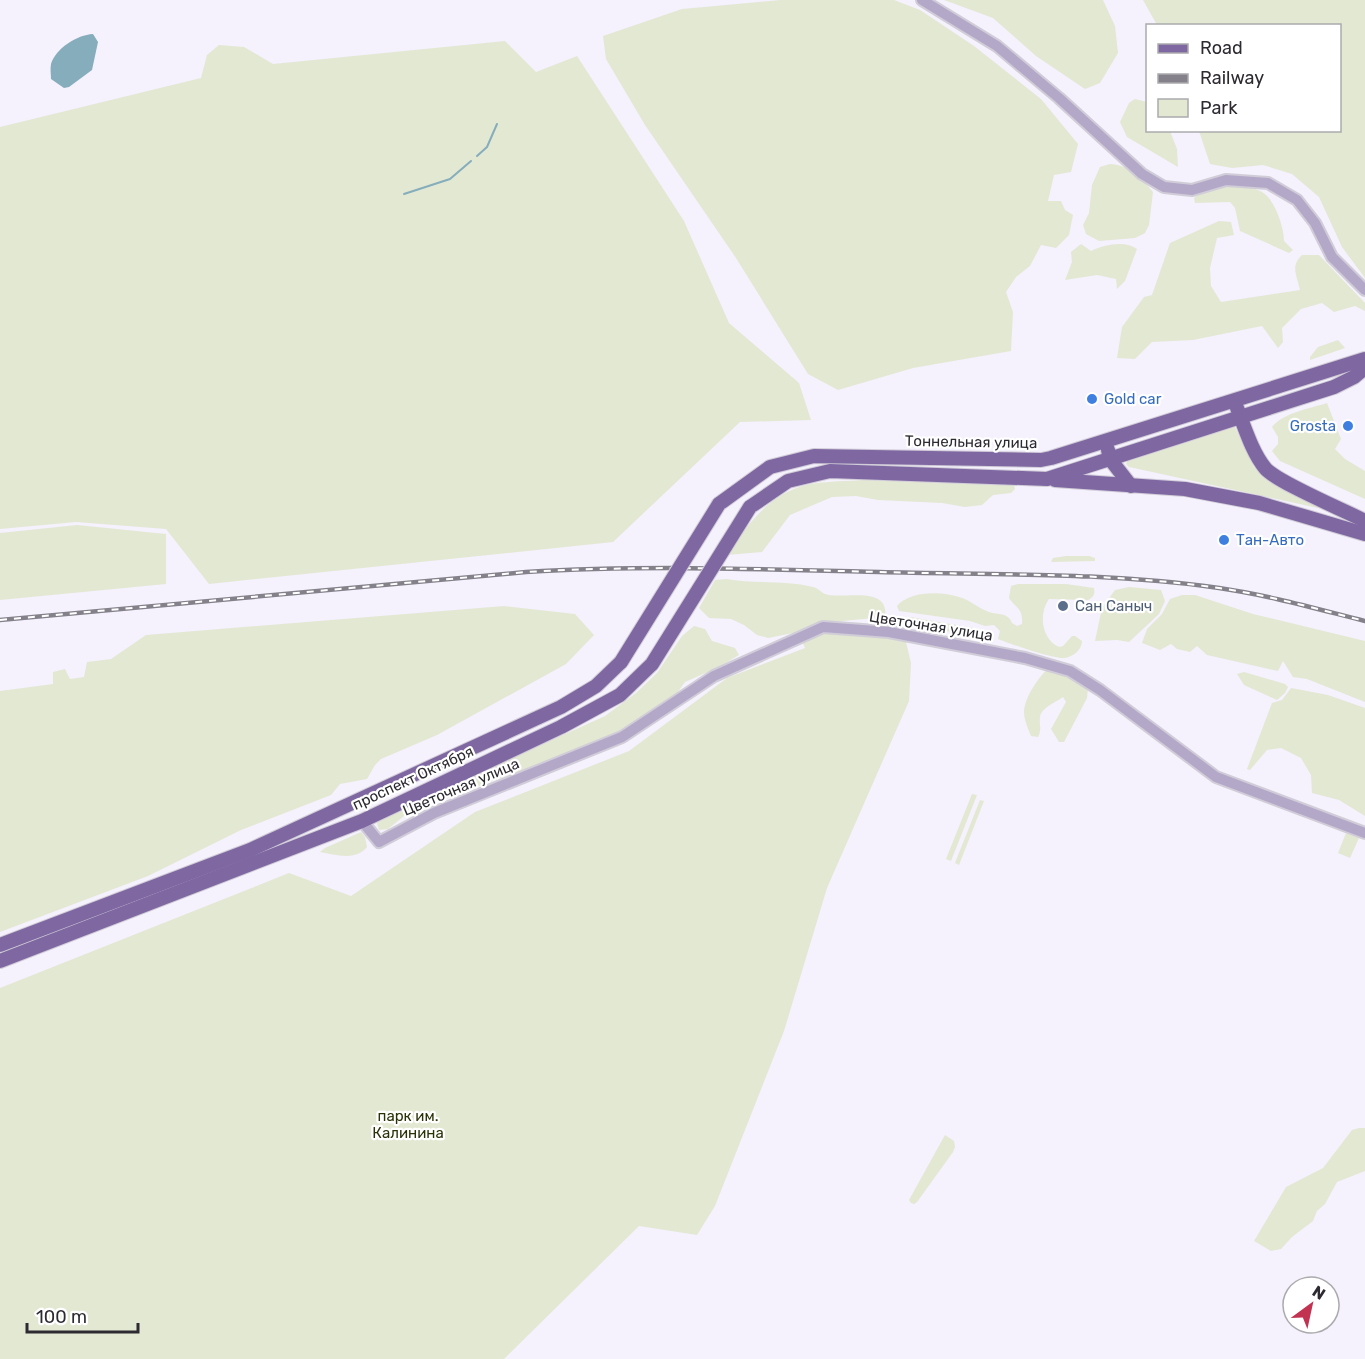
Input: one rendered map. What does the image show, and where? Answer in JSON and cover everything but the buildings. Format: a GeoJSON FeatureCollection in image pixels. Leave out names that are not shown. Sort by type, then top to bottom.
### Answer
{"type":"FeatureCollection","features":[{"type":"Feature","properties":{"kind":"main road","name":"Тоннельная улица"},"geometry":{"type":"LineString","coordinates":[[719,504],[770,467],[814,456],[1041,460],[1365,359]]}},
{"type":"Feature","properties":{"kind":"main road"},"geometry":{"type":"LineString","coordinates":[[1047,479],[1334,387],[1365,368]]}},
{"type":"Feature","properties":{"kind":"main road"},"geometry":{"type":"LineString","coordinates":[[1234,401],[1254,449],[1266,470],[1365,520]]}},
{"type":"Feature","properties":{"kind":"main road"},"geometry":{"type":"LineString","coordinates":[[1106,440],[1110,459],[1131,486]]}},
{"type":"Feature","properties":{"kind":"main road","name":"проспект Октября"},"geometry":{"type":"LineString","coordinates":[[0,961],[363,820],[561,727],[620,695],[652,664],[750,507],[788,480],[830,471],[1047,479]]}},
{"type":"Feature","properties":{"kind":"main road"},"geometry":{"type":"LineString","coordinates":[[1047,479],[1185,489],[1259,503],[1365,534]]}},
{"type":"Feature","properties":{"kind":"main road","name":"проспект Октября"},"geometry":{"type":"LineString","coordinates":[[0,945],[250,850],[561,707],[596,686],[621,662],[719,504]]}},
{"type":"Feature","properties":{"kind":"street"},"geometry":{"type":"LineString","coordinates":[[922,0],[997,46],[1059,98],[1142,174],[1164,187],[1192,190],[1226,180],[1268,183],[1298,200],[1315,223],[1332,257],[1365,290]]}},
{"type":"Feature","properties":{"kind":"street","name":"Цветочная улица"},"geometry":{"type":"LineString","coordinates":[[363,820],[379,842],[434,813],[622,737],[714,676],[823,627],[889,632],[1025,658],[1070,671],[1100,690],[1216,777],[1365,833]]}},
{"type":"Feature","properties":{"kind":"green space"},"geometry":{"type":"Polygon","coordinates":[[[780,0],[894,0],[920,10],[974,46],[1041,99],[1078,144],[1071,172],[1054,175],[1048,201],[1061,201],[1065,210],[1073,215],[1069,235],[1056,248],[1041,245],[1030,266],[1016,277],[1006,292],[1013,312],[1011,351],[913,368],[838,390],[808,374],[736,258],[645,125],[606,59],[603,36],[682,9],[780,0]]]}},
{"type":"Feature","properties":{"kind":"green space"},"geometry":{"type":"Polygon","coordinates":[[[944,0],[1103,0],[1115,26],[1118,53],[1100,83],[1085,89],[1036,56],[993,18],[944,0]]]}},
{"type":"Feature","properties":{"kind":"green space"},"geometry":{"type":"Polygon","coordinates":[[[1143,0],[1365,0],[1365,278],[1342,247],[1319,197],[1292,174],[1263,165],[1232,168],[1210,164],[1199,132],[1341,132],[1341,24],[1156,24],[1143,0]]]}},
{"type":"Feature","properties":{"kind":"green space"},"geometry":{"type":"Polygon","coordinates":[[[505,41],[536,72],[577,56],[684,221],[729,323],[799,383],[811,420],[740,422],[613,542],[209,584],[166,529],[76,522],[0,529],[0,127],[201,78],[207,55],[219,45],[244,47],[273,64],[505,41]]]}},
{"type":"Feature","properties":{"kind":"green space"},"geometry":{"type":"Polygon","coordinates":[[[1135,99],[1146,102],[1146,132],[1170,132],[1177,149],[1178,167],[1127,137],[1120,122],[1129,103],[1135,99]]]}},
{"type":"Feature","properties":{"kind":"green space"},"geometry":{"type":"Polygon","coordinates":[[[1110,164],[1122,166],[1134,173],[1153,192],[1149,225],[1145,233],[1135,238],[1099,241],[1086,234],[1083,225],[1089,213],[1092,185],[1100,167],[1110,164]]]}},
{"type":"Feature","properties":{"kind":"green space"},"geometry":{"type":"Polygon","coordinates":[[[1227,187],[1248,187],[1264,193],[1270,199],[1281,223],[1284,241],[1293,250],[1289,253],[1240,231],[1235,208],[1230,202],[1195,203],[1194,198],[1205,191],[1227,187]]]}},
{"type":"Feature","properties":{"kind":"green space"},"geometry":{"type":"Polygon","coordinates":[[[1219,221],[1231,222],[1234,235],[1217,238],[1210,268],[1211,286],[1221,302],[1300,290],[1295,271],[1298,259],[1302,255],[1319,255],[1365,303],[1365,311],[1355,306],[1334,312],[1322,303],[1301,309],[1282,328],[1283,342],[1278,348],[1262,326],[1193,340],[1152,342],[1135,359],[1117,358],[1122,327],[1144,297],[1152,295],[1170,243],[1219,221]]]}},
{"type":"Feature","properties":{"kind":"green space"},"geometry":{"type":"Polygon","coordinates":[[[1081,244],[1091,251],[1108,245],[1121,244],[1137,249],[1125,281],[1117,289],[1116,279],[1097,275],[1065,280],[1072,262],[1071,252],[1081,244]]]}},
{"type":"Feature","properties":{"kind":"green space"},"geometry":{"type":"Polygon","coordinates":[[[1338,340],[1345,348],[1310,360],[1318,347],[1338,340]]]}},
{"type":"Feature","properties":{"kind":"green space"},"geometry":{"type":"Polygon","coordinates":[[[1327,403],[1341,439],[1335,449],[1345,459],[1365,471],[1365,499],[1280,461],[1272,451],[1278,444],[1278,437],[1272,427],[1277,422],[1298,412],[1327,403]]]}},
{"type":"Feature","properties":{"kind":"green space"},"geometry":{"type":"Polygon","coordinates":[[[1234,425],[1254,467],[1263,475],[1328,507],[1327,510],[1129,467],[1126,464],[1128,460],[1234,425]]]}},
{"type":"Feature","properties":{"kind":"green space"},"geometry":{"type":"Polygon","coordinates":[[[864,480],[1014,485],[1015,489],[1011,493],[993,495],[982,505],[965,507],[856,496],[832,497],[790,515],[762,552],[727,555],[740,535],[764,508],[783,494],[811,484],[864,480]]]}},
{"type":"Feature","properties":{"kind":"green space"},"geometry":{"type":"Polygon","coordinates":[[[77,525],[166,534],[166,584],[0,600],[0,533],[77,525]]]}},
{"type":"Feature","properties":{"kind":"green space"},"geometry":{"type":"Polygon","coordinates":[[[1089,556],[1095,558],[1095,561],[1051,562],[1053,558],[1089,556]]]}},
{"type":"Feature","properties":{"kind":"green space"},"geometry":{"type":"Polygon","coordinates":[[[715,580],[802,585],[815,588],[825,594],[872,597],[880,600],[885,607],[885,617],[821,623],[798,632],[768,638],[757,635],[731,619],[709,618],[699,608],[715,580]]]}},
{"type":"Feature","properties":{"kind":"green space"},"geometry":{"type":"Polygon","coordinates":[[[1066,584],[1094,588],[1094,595],[1088,600],[1049,599],[1044,612],[1045,633],[1049,639],[1059,647],[1075,636],[1082,641],[1076,653],[1066,658],[1049,656],[998,639],[1000,631],[994,625],[985,626],[970,621],[899,611],[897,606],[909,597],[917,595],[935,593],[952,595],[989,612],[1005,615],[1017,626],[1022,624],[1021,614],[1009,598],[1011,586],[1066,584]]]}},
{"type":"Feature","properties":{"kind":"green space"},"geometry":{"type":"Polygon","coordinates":[[[1129,587],[1161,590],[1165,601],[1159,614],[1129,642],[1095,641],[1102,608],[1115,590],[1129,587]]]}},
{"type":"Feature","properties":{"kind":"green space"},"geometry":{"type":"Polygon","coordinates":[[[1182,595],[1195,595],[1253,614],[1365,641],[1365,702],[1307,679],[1293,677],[1283,661],[1278,671],[1207,655],[1197,646],[1190,652],[1177,649],[1171,644],[1160,650],[1142,643],[1147,629],[1162,614],[1170,599],[1182,595]]]}},
{"type":"Feature","properties":{"kind":"green space"},"geometry":{"type":"Polygon","coordinates":[[[504,606],[575,614],[594,635],[566,664],[437,735],[381,759],[367,779],[340,784],[331,795],[241,830],[148,876],[0,932],[0,691],[53,684],[53,672],[65,669],[70,679],[84,677],[87,662],[111,659],[146,635],[504,606]]]}},
{"type":"Feature","properties":{"kind":"green space"},"geometry":{"type":"Polygon","coordinates":[[[910,617],[979,629],[982,634],[980,637],[906,624],[905,620],[910,617]]]}},
{"type":"Feature","properties":{"kind":"green space"},"geometry":{"type":"Polygon","coordinates":[[[694,626],[705,629],[712,641],[735,648],[739,655],[685,682],[675,696],[625,731],[422,808],[415,807],[388,829],[379,830],[377,823],[415,802],[605,716],[636,693],[657,673],[682,636],[694,626]]]}},
{"type":"Feature","properties":{"kind":"green space","name":"парк им. Калинина"},"geometry":{"type":"Polygon","coordinates":[[[826,631],[905,638],[911,663],[909,701],[827,888],[784,1031],[715,1206],[697,1235],[639,1226],[504,1359],[0,1359],[0,988],[289,873],[351,896],[475,812],[629,751],[727,678],[805,648],[802,641],[826,631]]]}},
{"type":"Feature","properties":{"kind":"green space"},"geometry":{"type":"Polygon","coordinates":[[[1048,668],[1071,675],[1088,688],[1087,698],[1064,742],[1059,742],[1051,729],[1066,702],[1063,697],[1041,714],[1038,737],[1031,736],[1025,718],[1025,706],[1029,694],[1048,668]]]}},
{"type":"Feature","properties":{"kind":"green space"},"geometry":{"type":"Polygon","coordinates":[[[1244,672],[1285,684],[1288,687],[1277,700],[1244,685],[1237,674],[1244,672]]]}},
{"type":"Feature","properties":{"kind":"green space"},"geometry":{"type":"Polygon","coordinates":[[[1291,688],[1328,695],[1365,708],[1365,816],[1339,800],[1312,793],[1311,775],[1301,758],[1281,748],[1267,750],[1250,770],[1247,769],[1272,703],[1282,700],[1291,688]]]}},
{"type":"Feature","properties":{"kind":"green space"},"geometry":{"type":"Polygon","coordinates":[[[972,794],[977,795],[951,861],[946,859],[972,794]]]}},
{"type":"Feature","properties":{"kind":"green space"},"geometry":{"type":"Polygon","coordinates":[[[980,800],[984,801],[959,865],[955,863],[980,800]]]}},
{"type":"Feature","properties":{"kind":"green space"},"geometry":{"type":"Polygon","coordinates":[[[361,832],[365,837],[367,847],[357,854],[345,856],[320,852],[325,848],[361,832]]]}},
{"type":"Feature","properties":{"kind":"green space"},"geometry":{"type":"Polygon","coordinates":[[[1346,833],[1359,838],[1350,858],[1338,853],[1346,833]]]}},
{"type":"Feature","properties":{"kind":"green space"},"geometry":{"type":"Polygon","coordinates":[[[1365,1128],[1365,1171],[1337,1182],[1325,1204],[1317,1211],[1313,1221],[1281,1249],[1271,1251],[1254,1241],[1286,1187],[1323,1168],[1352,1130],[1365,1128]]]}},
{"type":"Feature","properties":{"kind":"green space"},"geometry":{"type":"Polygon","coordinates":[[[945,1135],[954,1141],[953,1152],[917,1202],[911,1203],[909,1200],[945,1135]]]}},
{"type":"Feature","properties":{"kind":"water"},"geometry":{"type":"Polygon","coordinates":[[[93,34],[98,42],[92,70],[69,87],[64,88],[51,79],[51,64],[57,53],[74,40],[93,34]]]}},
{"type":"Feature","properties":{"kind":"waterway"},"geometry":{"type":"LineString","coordinates":[[477,156],[487,147],[497,124]]}},
{"type":"Feature","properties":{"kind":"waterway"},"geometry":{"type":"LineString","coordinates":[[404,194],[450,179],[471,161]]}},
{"type":"Feature","properties":{"kind":"railway"},"geometry":{"type":"LineString","coordinates":[[0,620],[526,572],[658,568],[1049,575],[1135,579],[1237,591],[1365,621]]}},
{"type":"Feature","properties":{"kind":"place","name":"Gold car"},"geometry":{"type":"Point","coordinates":[1092,399]}},
{"type":"Feature","properties":{"kind":"place","name":"Grosta"},"geometry":{"type":"Point","coordinates":[1348,426]}},
{"type":"Feature","properties":{"kind":"place","name":"Тан-Авто"},"geometry":{"type":"Point","coordinates":[1224,540]}},
{"type":"Feature","properties":{"kind":"place","name":"Сан Саныч"},"geometry":{"type":"Point","coordinates":[1063,606]}}]}
